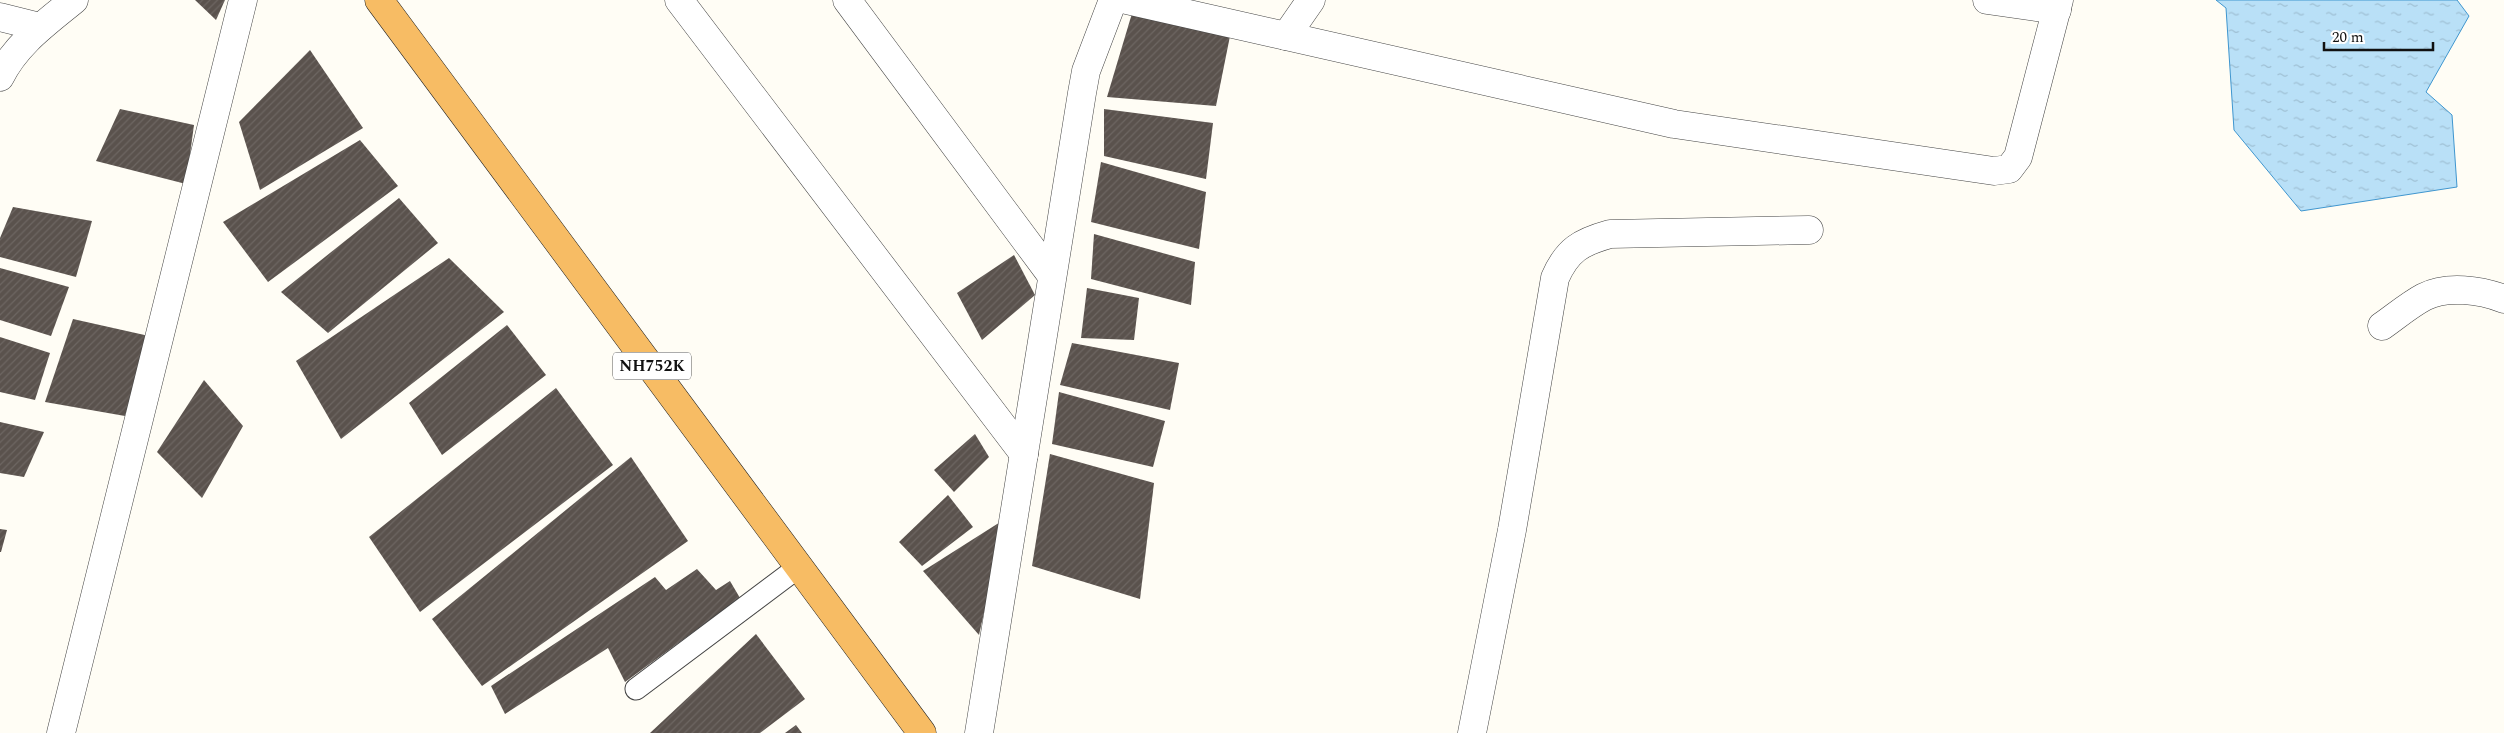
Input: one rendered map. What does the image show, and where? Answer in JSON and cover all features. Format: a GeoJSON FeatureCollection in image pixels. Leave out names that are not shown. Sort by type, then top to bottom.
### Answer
{"type":"FeatureCollection","features":[{"type":"Feature","properties":{"kind":"highway","name":"NH752K"},"geometry":{"type":"LineString","coordinates":[[379,0],[922,733]]}},
{"type":"Feature","properties":{"kind":"street"},"geometry":{"type":"LineString","coordinates":[[0,77],[6,64],[21,45],[74,0]]}},
{"type":"Feature","properties":{"kind":"street"},"geometry":{"type":"LineString","coordinates":[[60,733],[243,0]]}},
{"type":"Feature","properties":{"kind":"street"},"geometry":{"type":"LineString","coordinates":[[679,0],[1024,454]]}},
{"type":"Feature","properties":{"kind":"street"},"geometry":{"type":"LineString","coordinates":[[848,0],[1052,276]]}},
{"type":"Feature","properties":{"kind":"street"},"geometry":{"type":"LineString","coordinates":[[979,733],[1086,71],[1113,0]]}},
{"type":"Feature","properties":{"kind":"street"},"geometry":{"type":"LineString","coordinates":[[1126,0],[1674,124],[1994,172],[2009,169],[2018,157],[2058,5],[1987,0]]}},
{"type":"Feature","properties":{"kind":"street"},"geometry":{"type":"LineString","coordinates":[[1286,36],[1311,0]]}},
{"type":"Feature","properties":{"kind":"street"},"geometry":{"type":"LineString","coordinates":[[0,17],[40,27]]}},
{"type":"Feature","properties":{"kind":"street"},"geometry":{"type":"LineString","coordinates":[[1472,733],[1512,530],[1555,278],[1562,261],[1575,249],[1592,239],[1610,234],[1809,230]]}},
{"type":"Feature","properties":{"kind":"street"},"geometry":{"type":"LineString","coordinates":[[2382,326],[2424,297],[2443,291],[2491,294],[2504,299]]}},
{"type":"Feature","properties":{"kind":"lane"},"geometry":{"type":"LineString","coordinates":[[636,689],[800,566]]}},
{"type":"Feature","properties":{"kind":"water"},"geometry":{"type":"Polygon","coordinates":[[[2216,0],[2457,0],[2469,16],[2426,92],[2452,115],[2457,187],[2301,211],[2234,130],[2226,8],[2216,0]]]}},
{"type":"Feature","properties":{"kind":"building"},"geometry":{"type":"Polygon","coordinates":[[[195,0],[225,0],[216,20],[195,0]]]}},
{"type":"Feature","properties":{"kind":"building"},"geometry":{"type":"Polygon","coordinates":[[[1133,10],[1230,36],[1216,106],[1107,97],[1133,10]]]}},
{"type":"Feature","properties":{"kind":"building"},"geometry":{"type":"Polygon","coordinates":[[[310,50],[363,128],[260,190],[239,122],[310,50]]]}},
{"type":"Feature","properties":{"kind":"building"},"geometry":{"type":"Polygon","coordinates":[[[120,109],[194,125],[186,184],[96,161],[120,109]]]}},
{"type":"Feature","properties":{"kind":"building"},"geometry":{"type":"Polygon","coordinates":[[[1104,109],[1213,123],[1206,179],[1104,156],[1104,109]]]}},
{"type":"Feature","properties":{"kind":"building"},"geometry":{"type":"Polygon","coordinates":[[[360,140],[398,186],[268,282],[223,222],[360,140]]]}},
{"type":"Feature","properties":{"kind":"building"},"geometry":{"type":"Polygon","coordinates":[[[1101,162],[1206,192],[1199,249],[1091,222],[1101,162]]]}},
{"type":"Feature","properties":{"kind":"building"},"geometry":{"type":"Polygon","coordinates":[[[399,198],[438,243],[328,333],[281,292],[399,198]]]}},
{"type":"Feature","properties":{"kind":"building"},"geometry":{"type":"Polygon","coordinates":[[[13,207],[92,221],[76,277],[0,257],[0,238],[13,207]]]}},
{"type":"Feature","properties":{"kind":"building"},"geometry":{"type":"Polygon","coordinates":[[[1094,234],[1195,262],[1191,305],[1091,279],[1094,234]]]}},
{"type":"Feature","properties":{"kind":"building"},"geometry":{"type":"Polygon","coordinates":[[[1014,255],[1035,295],[982,340],[957,293],[1014,255]]]}},
{"type":"Feature","properties":{"kind":"building"},"geometry":{"type":"Polygon","coordinates":[[[449,258],[504,312],[341,439],[296,361],[449,258]]]}},
{"type":"Feature","properties":{"kind":"building"},"geometry":{"type":"Polygon","coordinates":[[[0,268],[69,287],[51,336],[0,320],[0,268]]]}},
{"type":"Feature","properties":{"kind":"building"},"geometry":{"type":"Polygon","coordinates":[[[1087,288],[1139,298],[1134,340],[1081,338],[1087,288]]]}},
{"type":"Feature","properties":{"kind":"building"},"geometry":{"type":"Polygon","coordinates":[[[73,319],[149,336],[125,416],[45,402],[73,319]]]}},
{"type":"Feature","properties":{"kind":"building"},"geometry":{"type":"Polygon","coordinates":[[[507,325],[546,375],[442,455],[409,403],[507,325]]]}},
{"type":"Feature","properties":{"kind":"building"},"geometry":{"type":"Polygon","coordinates":[[[0,337],[50,353],[35,400],[0,392],[0,337]]]}},
{"type":"Feature","properties":{"kind":"building"},"geometry":{"type":"Polygon","coordinates":[[[1072,343],[1179,363],[1170,410],[1060,385],[1072,343]]]}},
{"type":"Feature","properties":{"kind":"building"},"geometry":{"type":"Polygon","coordinates":[[[204,380],[243,426],[202,498],[157,452],[204,380]]]}},
{"type":"Feature","properties":{"kind":"building"},"geometry":{"type":"Polygon","coordinates":[[[556,388],[613,465],[420,612],[369,537],[556,388]]]}},
{"type":"Feature","properties":{"kind":"building"},"geometry":{"type":"Polygon","coordinates":[[[1059,392],[1165,421],[1153,467],[1052,444],[1059,392]]]}},
{"type":"Feature","properties":{"kind":"building"},"geometry":{"type":"Polygon","coordinates":[[[0,422],[44,432],[24,477],[0,473],[0,422]]]}},
{"type":"Feature","properties":{"kind":"building"},"geometry":{"type":"Polygon","coordinates":[[[975,434],[989,457],[954,492],[934,470],[975,434]]]}},
{"type":"Feature","properties":{"kind":"building"},"geometry":{"type":"Polygon","coordinates":[[[1050,454],[1154,483],[1140,599],[1032,566],[1050,454]]]}},
{"type":"Feature","properties":{"kind":"building"},"geometry":{"type":"Polygon","coordinates":[[[631,457],[688,541],[482,686],[432,619],[631,457]]]}},
{"type":"Feature","properties":{"kind":"building"},"geometry":{"type":"Polygon","coordinates":[[[948,495],[973,527],[922,566],[899,542],[948,495]]]}},
{"type":"Feature","properties":{"kind":"building"},"geometry":{"type":"Polygon","coordinates":[[[1005,519],[979,635],[923,571],[1005,519]]]}},
{"type":"Feature","properties":{"kind":"building"},"geometry":{"type":"Polygon","coordinates":[[[0,529],[7,530],[1,552],[0,552],[0,529]]]}},
{"type":"Feature","properties":{"kind":"building"},"geometry":{"type":"Polygon","coordinates":[[[697,569],[716,590],[730,581],[740,598],[625,682],[608,648],[505,714],[491,686],[655,577],[666,590],[697,569]]]}},
{"type":"Feature","properties":{"kind":"building"},"geometry":{"type":"Polygon","coordinates":[[[756,634],[805,699],[760,733],[650,733],[756,634]]]}},
{"type":"Feature","properties":{"kind":"building"},"geometry":{"type":"Polygon","coordinates":[[[796,725],[802,733],[785,733],[796,725]]]}}]}
